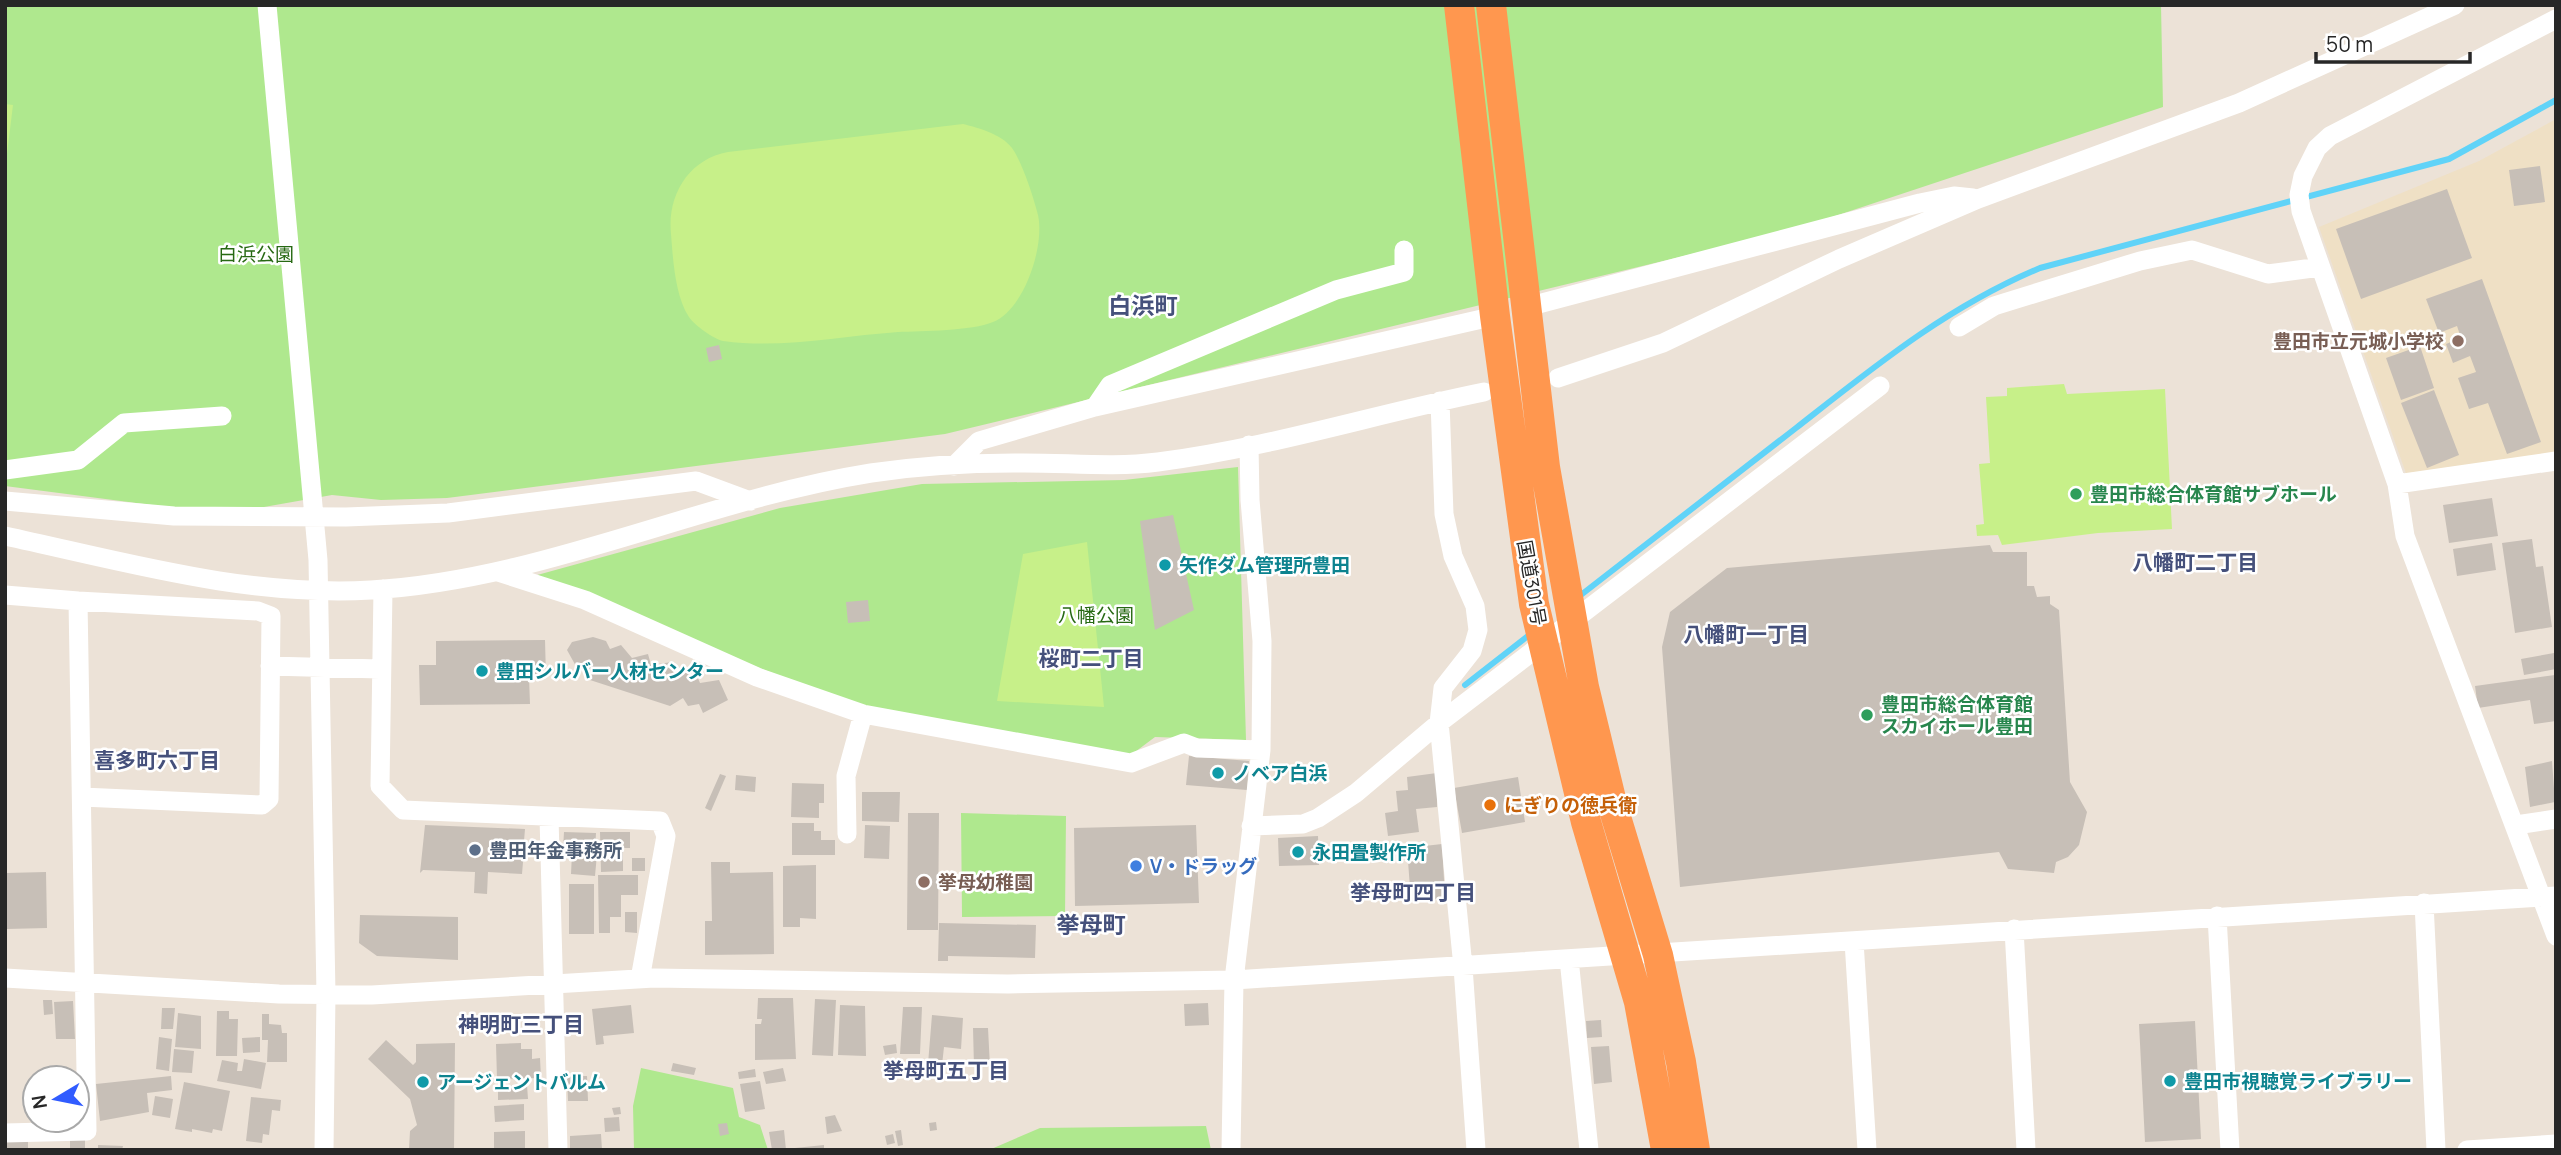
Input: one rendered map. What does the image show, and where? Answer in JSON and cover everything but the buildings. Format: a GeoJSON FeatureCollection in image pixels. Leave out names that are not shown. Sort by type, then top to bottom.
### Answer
{"type":"FeatureCollection","features":[{"type":"Feature","properties":{"kind":"highway","name":"国道301号"},"geometry":{"type":"LineString","coordinates":[[1459,5],[1493,301],[1534,604],[1586,822],[1639,1002],[1666,1150]]}},
{"type":"Feature","properties":{"kind":"highway","name":"国道301号"},"geometry":{"type":"LineString","coordinates":[[1491,5],[1545,467],[1584,687],[1613,807],[1658,955],[1681,1062],[1695,1150]]}},
{"type":"Feature","properties":{"kind":"street"},"geometry":{"type":"LineString","coordinates":[[267,5],[318,559],[326,994],[324,1150]]}},
{"type":"Feature","properties":{"kind":"street"},"geometry":{"type":"LineString","coordinates":[[1558,378],[1674,338],[1839,260],[1978,199],[2239,103],[2455,5]]}},
{"type":"Feature","properties":{"kind":"street"},"geometry":{"type":"LineString","coordinates":[[2556,19],[2330,136],[2312,156],[2301,187],[2301,211],[2397,484],[2405,536],[2516,825],[2548,897],[2556,936]]}},
{"type":"Feature","properties":{"kind":"street"},"geometry":{"type":"LineString","coordinates":[[1527,307],[1920,203],[1954,196],[1978,199]]}},
{"type":"Feature","properties":{"kind":"street"},"geometry":{"type":"LineString","coordinates":[[1095,407],[1110,384],[1336,290],[1404,272],[1404,250]]}},
{"type":"Feature","properties":{"kind":"street"},"geometry":{"type":"LineString","coordinates":[[1959,327],[1994,306],[2140,261],[2192,250],[2268,274],[2320,267]]}},
{"type":"Feature","properties":{"kind":"street"},"geometry":{"type":"LineString","coordinates":[[954,466],[979,441],[1095,407],[1493,301]]}},
{"type":"Feature","properties":{"kind":"street"},"geometry":{"type":"LineString","coordinates":[[1251,825],[1303,824],[1318,818],[1356,793],[1439,723],[1880,386]]}},
{"type":"Feature","properties":{"kind":"street"},"geometry":{"type":"LineString","coordinates":[[5,536],[209,580],[271,589],[383,589],[494,571],[750,501],[871,473],[954,466],[1146,463],[1249,445],[1483,392]]}},
{"type":"Feature","properties":{"kind":"street"},"geometry":{"type":"LineString","coordinates":[[1440,401],[1444,513],[1453,556],[1475,606],[1478,630],[1472,651],[1443,688],[1439,723],[1463,968],[1476,1150]]}},
{"type":"Feature","properties":{"kind":"street"},"geometry":{"type":"LineString","coordinates":[[5,470],[78,460],[124,423],[222,416]]}},
{"type":"Feature","properties":{"kind":"street"},"geometry":{"type":"LineString","coordinates":[[1231,1150],[1234,980],[1261,750],[1262,641],[1250,500],[1249,445]]}},
{"type":"Feature","properties":{"kind":"street"},"geometry":{"type":"LineString","coordinates":[[2397,484],[2556,461]]}},
{"type":"Feature","properties":{"kind":"street"},"geometry":{"type":"LineString","coordinates":[[5,501],[174,516],[314,518],[448,513],[696,481],[750,501]]}},
{"type":"Feature","properties":{"kind":"street"},"geometry":{"type":"LineString","coordinates":[[494,571],[585,600],[757,677],[863,714],[1132,763],[1184,743],[1197,748],[1261,750]]}},
{"type":"Feature","properties":{"kind":"street"},"geometry":{"type":"LineString","coordinates":[[383,589],[380,786],[403,810],[660,821],[666,836],[640,979]]}},
{"type":"Feature","properties":{"kind":"street"},"geometry":{"type":"LineString","coordinates":[[5,595],[258,611],[271,616],[269,799],[262,805],[82,797]]}},
{"type":"Feature","properties":{"kind":"street"},"geometry":{"type":"LineString","coordinates":[[5,1133],[87,1131],[78,601]]}},
{"type":"Feature","properties":{"kind":"street"},"geometry":{"type":"LineString","coordinates":[[270,666],[380,669]]}},
{"type":"Feature","properties":{"kind":"street"},"geometry":{"type":"LineString","coordinates":[[847,834],[846,776],[863,714]]}},
{"type":"Feature","properties":{"kind":"street"},"geometry":{"type":"LineString","coordinates":[[549,817],[558,1150]]}},
{"type":"Feature","properties":{"kind":"street"},"geometry":{"type":"LineString","coordinates":[[2516,825],[2556,818]]}},
{"type":"Feature","properties":{"kind":"street"},"geometry":{"type":"LineString","coordinates":[[5,978],[372,995],[640,979],[1008,984],[1234,980],[1463,968],[2014,929],[2548,897]]}},
{"type":"Feature","properties":{"kind":"street"},"geometry":{"type":"LineString","coordinates":[[2424,903],[2436,1150]]}},
{"type":"Feature","properties":{"kind":"street"},"geometry":{"type":"LineString","coordinates":[[2217,916],[2230,1150]]}},
{"type":"Feature","properties":{"kind":"street"},"geometry":{"type":"LineString","coordinates":[[2014,929],[2026,1150]]}},
{"type":"Feature","properties":{"kind":"street"},"geometry":{"type":"LineString","coordinates":[[1854,941],[1867,1150]]}},
{"type":"Feature","properties":{"kind":"street"},"geometry":{"type":"LineString","coordinates":[[1569,959],[1589,1150]]}},
{"type":"Feature","properties":{"kind":"street"},"geometry":{"type":"LineString","coordinates":[[2467,1150],[2556,1144]]}},
{"type":"Feature","properties":{"kind":"shaded area","name":"豊田市立元城小学校"},"geometry":{"type":"Polygon","coordinates":[[[2556,119],[2556,456],[2408,479],[2319,227],[2479,161],[2556,119]]]}},
{"type":"Feature","properties":{"kind":"green space","name":"白浜公園"},"geometry":{"type":"Polygon","coordinates":[[[5,5],[2161,5],[2163,107],[1796,229],[945,434],[447,498],[381,500],[332,495],[264,507],[175,508],[5,486],[5,5]]]}},
{"type":"Feature","properties":{"kind":"green space"},"geometry":{"type":"Polygon","coordinates":[[[5,104],[13,105],[5,170],[5,104]]]}},
{"type":"Feature","properties":{"kind":"green space"},"geometry":{"type":"Polygon","coordinates":[[[963,124],[991,133],[1010,145],[1025,174],[1038,215],[1038,243],[1030,276],[1014,305],[1004,315],[984,325],[960,329],[767,344],[719,340],[689,317],[676,277],[671,220],[677,193],[683,181],[702,162],[728,152],[963,124]]]}},
{"type":"Feature","properties":{"kind":"green space","name":"豊田市総合体育館サブホール"},"geometry":{"type":"Polygon","coordinates":[[[2064,384],[2067,394],[2165,389],[2172,529],[2098,533],[2002,545],[1998,535],[1977,536],[1976,525],[1984,524],[1979,464],[1990,463],[1986,397],[2007,396],[2007,388],[2064,384]]]}},
{"type":"Feature","properties":{"kind":"green space","name":"八幡公園"},"geometry":{"type":"Polygon","coordinates":[[[1238,467],[1246,740],[1155,737],[1131,755],[961,736],[833,697],[530,577],[780,508],[922,484],[1124,480],[1238,467]]]}},
{"type":"Feature","properties":{"kind":"green space"},"geometry":{"type":"Polygon","coordinates":[[[1087,542],[1104,707],[997,701],[1023,554],[1087,542]]]}},
{"type":"Feature","properties":{"kind":"green space"},"geometry":{"type":"Polygon","coordinates":[[[961,813],[1066,816],[1065,916],[962,917],[961,813]]]}},
{"type":"Feature","properties":{"kind":"green space"},"geometry":{"type":"Polygon","coordinates":[[[641,1068],[733,1088],[739,1117],[760,1125],[768,1150],[634,1150],[633,1106],[641,1068]]]}},
{"type":"Feature","properties":{"kind":"green space"},"geometry":{"type":"Polygon","coordinates":[[[1206,1126],[1211,1150],[989,1150],[1040,1128],[1206,1126]]]}},
{"type":"Feature","properties":{"kind":"waterway"},"geometry":{"type":"LineString","coordinates":[[1577,598],[1883,360],[1943,319],[2006,284],[2040,268],[2449,159],[2556,100]]}},
{"type":"Feature","properties":{"kind":"waterway"},"geometry":{"type":"LineString","coordinates":[[1465,685],[1533,632]]}},
{"type":"Feature","properties":{"kind":"place","name":"豊田市立元城小学校"},"geometry":{"type":"Point","coordinates":[2458,341]}},
{"type":"Feature","properties":{"kind":"place","name":"豊田市総合体育館サブホール"},"geometry":{"type":"Point","coordinates":[2076,494]}},
{"type":"Feature","properties":{"kind":"place","name":"矢作ダム管理所豊田"},"geometry":{"type":"Point","coordinates":[1165,565]}},
{"type":"Feature","properties":{"kind":"place","name":"豊田シルバー人材センター"},"geometry":{"type":"Point","coordinates":[482,671]}},
{"type":"Feature","properties":{"kind":"place","name":"豊田市総合体育館 スカイホール豊田"},"geometry":{"type":"Point","coordinates":[1867,715]}},
{"type":"Feature","properties":{"kind":"place","name":"ノベア白浜"},"geometry":{"type":"Point","coordinates":[1218,773]}},
{"type":"Feature","properties":{"kind":"place","name":"にぎりの徳兵衛"},"geometry":{"type":"Point","coordinates":[1490,805]}},
{"type":"Feature","properties":{"kind":"place","name":"豊田年金事務所"},"geometry":{"type":"Point","coordinates":[475,850]}},
{"type":"Feature","properties":{"kind":"place","name":"永田畳製作所"},"geometry":{"type":"Point","coordinates":[1298,852]}},
{"type":"Feature","properties":{"kind":"place","name":"V・ドラッグ"},"geometry":{"type":"Point","coordinates":[1136,866]}},
{"type":"Feature","properties":{"kind":"place","name":"挙母幼稚園"},"geometry":{"type":"Point","coordinates":[924,882]}},
{"type":"Feature","properties":{"kind":"place","name":"豊田市視聴覚ライブラリー"},"geometry":{"type":"Point","coordinates":[2170,1081]}},
{"type":"Feature","properties":{"kind":"place","name":"アージェントバルム"},"geometry":{"type":"Point","coordinates":[423,1082]}},
{"type":"Feature","properties":{"kind":"district","name":"白浜町"},"geometry":{"type":"Point","coordinates":[1143,306]}},
{"type":"Feature","properties":{"kind":"district","name":"八幡町二丁目"},"geometry":{"type":"Point","coordinates":[2195,563]}},
{"type":"Feature","properties":{"kind":"district","name":"八幡町一丁目"},"geometry":{"type":"Point","coordinates":[1746,635]}},
{"type":"Feature","properties":{"kind":"district","name":"桜町二丁目"},"geometry":{"type":"Point","coordinates":[1091,659]}},
{"type":"Feature","properties":{"kind":"district","name":"喜多町六丁目"},"geometry":{"type":"Point","coordinates":[157,761]}},
{"type":"Feature","properties":{"kind":"district","name":"挙母町四丁目"},"geometry":{"type":"Point","coordinates":[1413,893]}},
{"type":"Feature","properties":{"kind":"district","name":"挙母町"},"geometry":{"type":"Point","coordinates":[1091,925]}},
{"type":"Feature","properties":{"kind":"district","name":"神明町三丁目"},"geometry":{"type":"Point","coordinates":[521,1025]}},
{"type":"Feature","properties":{"kind":"district","name":"挙母町五丁目"},"geometry":{"type":"Point","coordinates":[946,1071]}}]}
